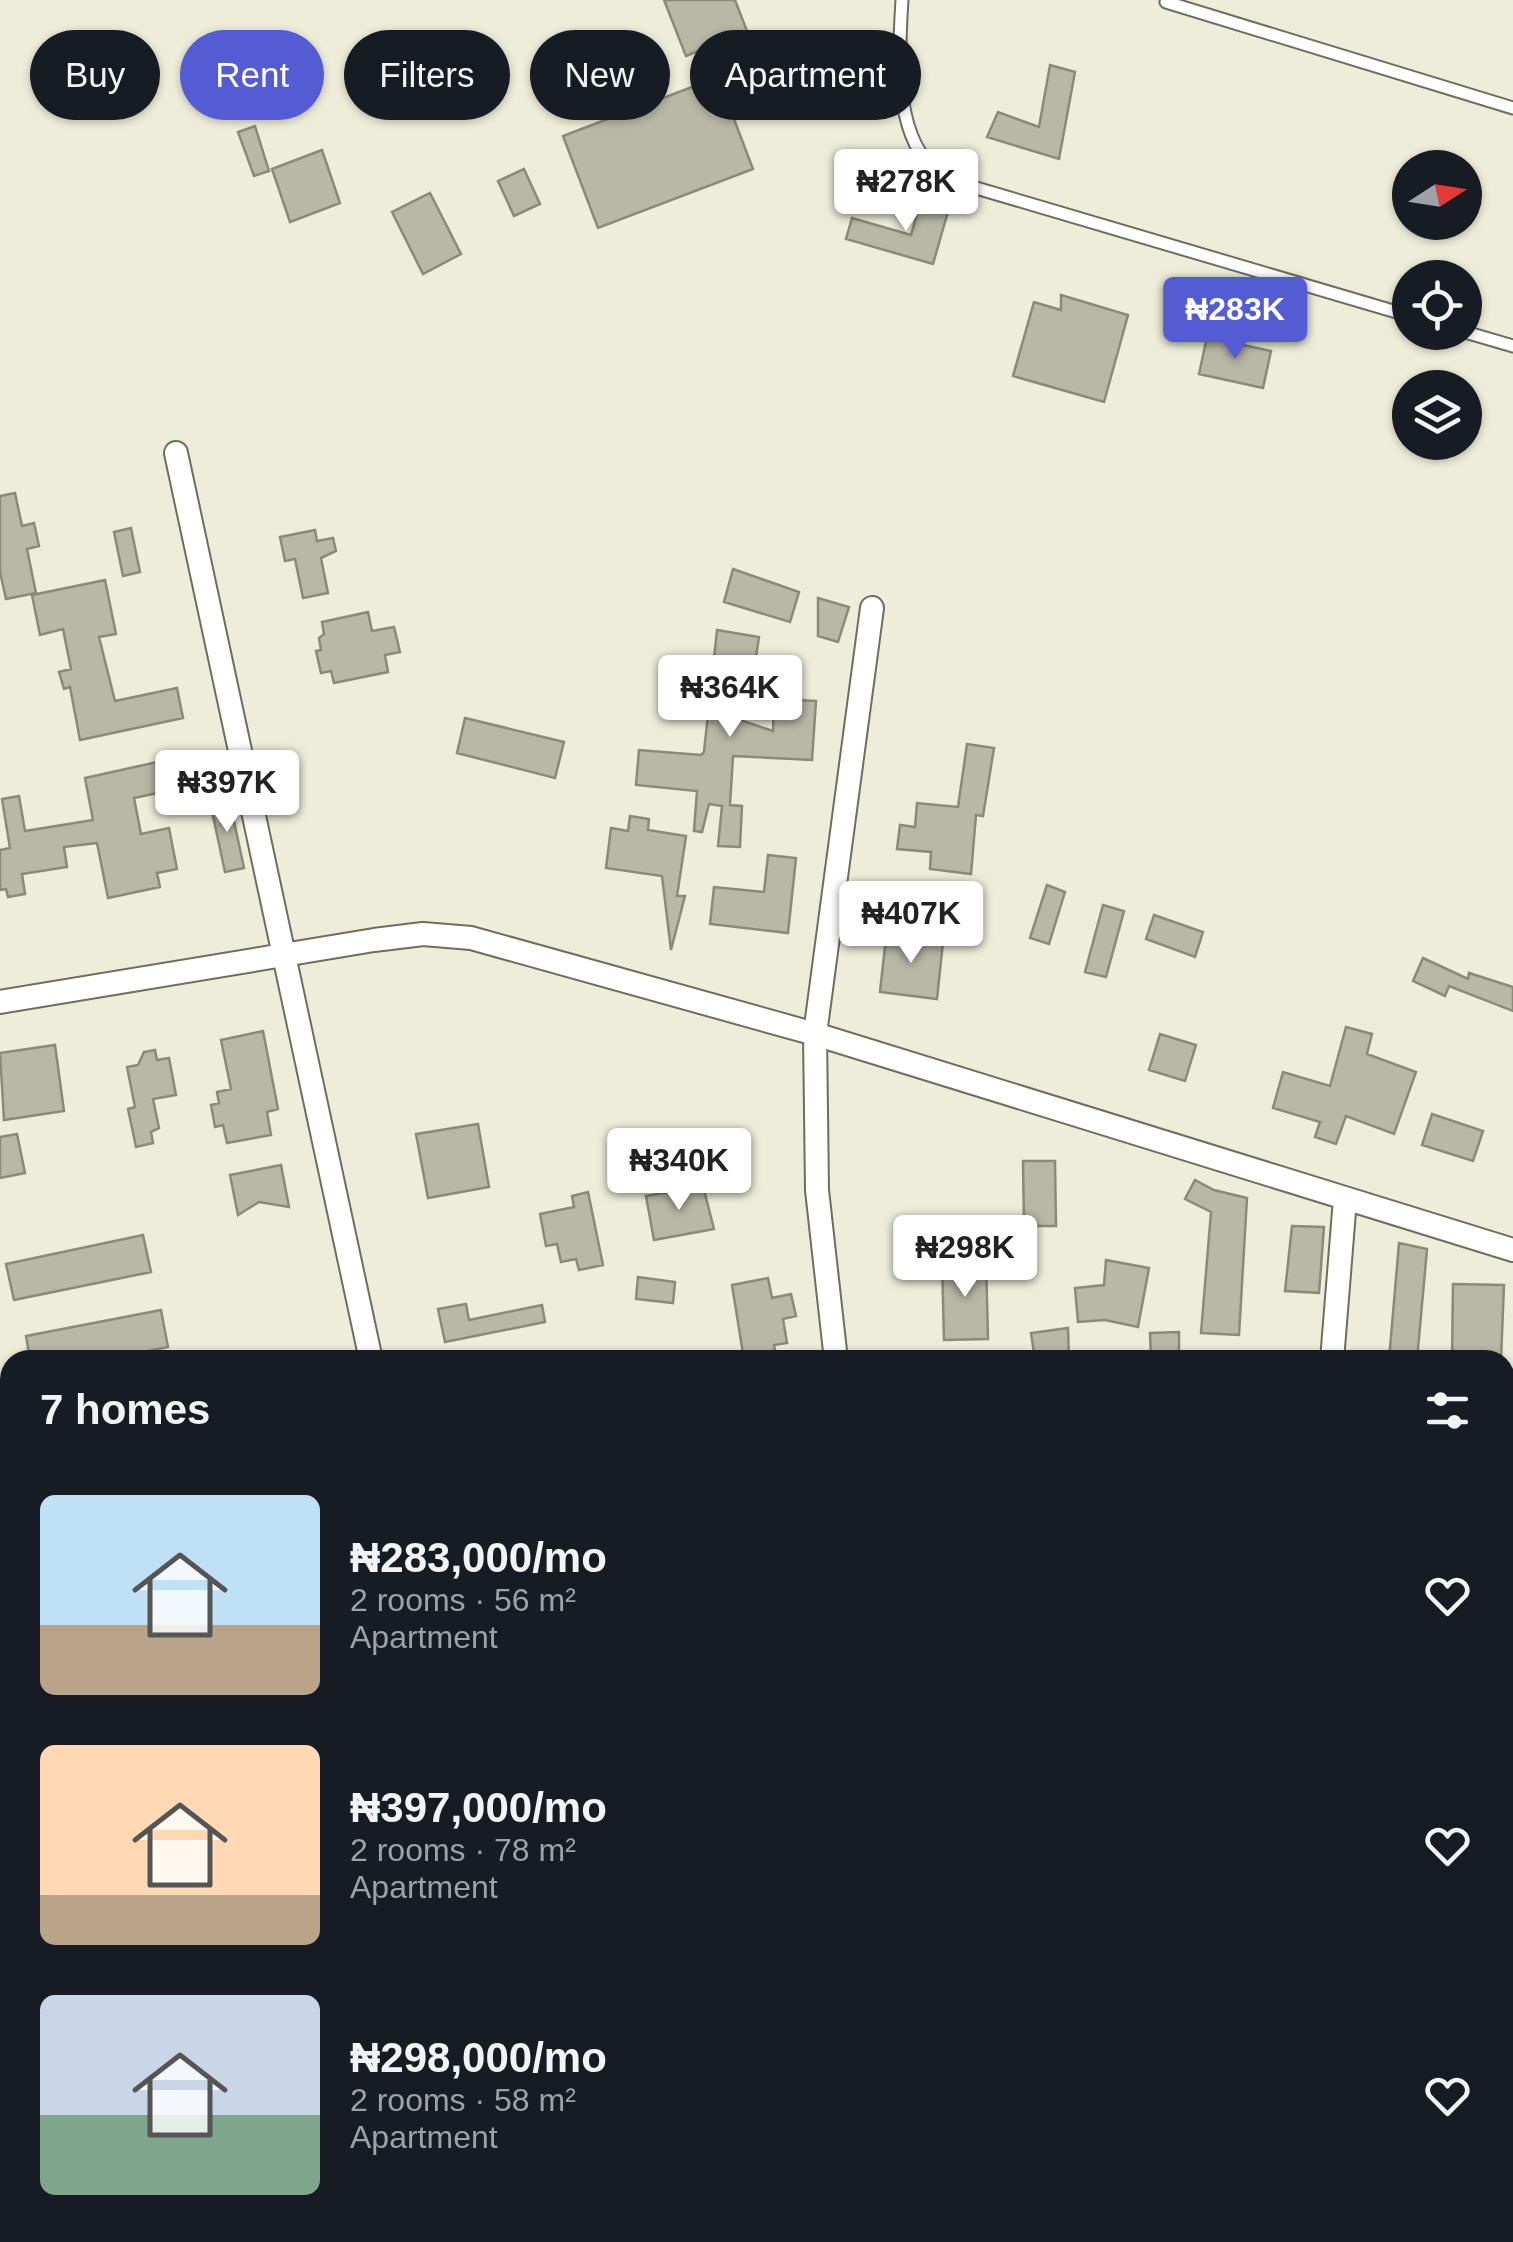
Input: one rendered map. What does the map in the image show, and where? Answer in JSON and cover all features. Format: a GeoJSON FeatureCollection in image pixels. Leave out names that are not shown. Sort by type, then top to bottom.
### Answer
{"type":"FeatureCollection","features":[{"type":"Feature","properties":{"kind":"street"},"geometry":{"type":"LineString","coordinates":[[176,453],[369,1350]]}},
{"type":"Feature","properties":{"kind":"street"},"geometry":{"type":"LineString","coordinates":[[835,1350],[817,1190],[815,1034],[872,608]]}},
{"type":"Feature","properties":{"kind":"street"},"geometry":{"type":"LineString","coordinates":[[0,1002],[423,934],[472,938],[815,1034],[1513,1250]]}},
{"type":"Feature","properties":{"kind":"street"},"geometry":{"type":"LineString","coordinates":[[1333,1350],[1345,1200]]}},
{"type":"Feature","properties":{"kind":"lane"},"geometry":{"type":"LineString","coordinates":[[902,0],[898,61],[904,104],[914,138],[932,166],[966,185],[1392,311]]}},
{"type":"Feature","properties":{"kind":"lane"},"geometry":{"type":"LineString","coordinates":[[1166,2],[1513,108]]}},
{"type":"Feature","properties":{"kind":"lane"},"geometry":{"type":"LineString","coordinates":[[1482,337],[1513,346]]}},
{"type":"Feature","properties":{"kind":"building"},"geometry":{"type":"Polygon","coordinates":[[[664,0],[735,0],[747,30],[690,30],[690,54],[686,56],[664,0]]]}},
{"type":"Feature","properties":{"kind":"building"},"geometry":{"type":"Polygon","coordinates":[[[1050,65],[1075,72],[1059,159],[987,137],[998,112],[1039,127],[1050,65]]]}},
{"type":"Feature","properties":{"kind":"building"},"geometry":{"type":"Polygon","coordinates":[[[690,88],[690,120],[734,120],[753,169],[598,228],[563,136],[605,120],[670,120],[670,95],[690,88]]]}},
{"type":"Feature","properties":{"kind":"building"},"geometry":{"type":"Polygon","coordinates":[[[255,126],[269,171],[254,176],[238,132],[255,126]]]}},
{"type":"Feature","properties":{"kind":"building"},"geometry":{"type":"Polygon","coordinates":[[[322,150],[340,203],[290,222],[272,169],[322,150]]]}},
{"type":"Feature","properties":{"kind":"building"},"geometry":{"type":"Polygon","coordinates":[[[524,169],[540,204],[514,216],[498,181],[524,169]]]}},
{"type":"Feature","properties":{"kind":"building"},"geometry":{"type":"Polygon","coordinates":[[[430,193],[461,254],[423,274],[392,212],[430,193]]]}},
{"type":"Feature","properties":{"kind":"building"},"geometry":{"type":"Polygon","coordinates":[[[921,200],[949,208],[933,264],[846,239],[852,218],[911,235],[921,200]]]}},
{"type":"Feature","properties":{"kind":"building"},"geometry":{"type":"Polygon","coordinates":[[[1061,295],[1128,315],[1104,402],[1013,376],[1034,302],[1061,310],[1061,295]]]}},
{"type":"Feature","properties":{"kind":"building"},"geometry":{"type":"Polygon","coordinates":[[[1207,337],[1271,351],[1263,388],[1199,374],[1207,337]]]}},
{"type":"Feature","properties":{"kind":"building"},"geometry":{"type":"Polygon","coordinates":[[[15,493],[22,526],[34,523],[39,546],[27,549],[36,593],[6,599],[0,572],[0,496],[15,493]]]}},
{"type":"Feature","properties":{"kind":"building"},"geometry":{"type":"Polygon","coordinates":[[[131,528],[140,572],[123,576],[114,532],[131,528]]]}},
{"type":"Feature","properties":{"kind":"building"},"geometry":{"type":"Polygon","coordinates":[[[315,530],[317,541],[333,538],[336,551],[321,558],[328,593],[303,598],[295,559],[285,561],[280,537],[315,530]]]}},
{"type":"Feature","properties":{"kind":"building"},"geometry":{"type":"Polygon","coordinates":[[[733,569],[799,592],[790,622],[724,602],[733,569]]]}},
{"type":"Feature","properties":{"kind":"building"},"geometry":{"type":"Polygon","coordinates":[[[105,580],[116,634],[99,637],[115,701],[177,688],[183,718],[80,740],[70,687],[64,689],[59,672],[71,669],[63,629],[40,635],[32,595],[105,580]]]}},
{"type":"Feature","properties":{"kind":"building"},"geometry":{"type":"Polygon","coordinates":[[[818,598],[849,607],[838,642],[818,636],[818,598]]]}},
{"type":"Feature","properties":{"kind":"building"},"geometry":{"type":"Polygon","coordinates":[[[368,612],[372,631],[394,627],[400,652],[385,655],[388,672],[334,683],[331,671],[321,673],[316,651],[321,650],[322,622],[368,612]]]}},
{"type":"Feature","properties":{"kind":"building"},"geometry":{"type":"Polygon","coordinates":[[[717,630],[759,637],[753,677],[742,676],[737,719],[773,731],[774,699],[816,701],[812,760],[733,756],[730,805],[742,806],[740,847],[718,846],[722,806],[709,804],[702,832],[694,831],[697,791],[636,785],[639,750],[701,755],[704,752],[717,630]]]}},
{"type":"Feature","properties":{"kind":"building"},"geometry":{"type":"Polygon","coordinates":[[[465,718],[564,742],[555,778],[457,753],[465,718]]]}},
{"type":"Feature","properties":{"kind":"building"},"geometry":{"type":"Polygon","coordinates":[[[967,744],[994,748],[983,816],[976,815],[971,874],[930,869],[931,852],[897,849],[900,825],[915,827],[917,803],[958,807],[967,744]]]}},
{"type":"Feature","properties":{"kind":"building"},"geometry":{"type":"Polygon","coordinates":[[[189,755],[196,785],[134,798],[141,834],[169,828],[177,869],[157,873],[160,887],[108,898],[97,843],[64,847],[67,867],[22,874],[25,894],[8,897],[6,889],[0,890],[0,850],[10,848],[2,799],[19,796],[25,831],[93,820],[85,778],[189,755]]]}},
{"type":"Feature","properties":{"kind":"building"},"geometry":{"type":"Polygon","coordinates":[[[229,798],[244,868],[225,872],[210,802],[229,798]]]}},
{"type":"Feature","properties":{"kind":"building"},"geometry":{"type":"Polygon","coordinates":[[[630,816],[649,819],[648,830],[686,836],[677,896],[685,896],[671,950],[662,876],[606,868],[611,828],[628,831],[630,816]]]}},
{"type":"Feature","properties":{"kind":"building"},"geometry":{"type":"Polygon","coordinates":[[[768,855],[796,858],[788,933],[710,924],[714,887],[764,892],[768,855]]]}},
{"type":"Feature","properties":{"kind":"building"},"geometry":{"type":"Polygon","coordinates":[[[1047,885],[1065,892],[1049,944],[1030,938],[1047,885]]]}},
{"type":"Feature","properties":{"kind":"building"},"geometry":{"type":"Polygon","coordinates":[[[1103,905],[1124,911],[1106,977],[1085,972],[1103,905]]]}},
{"type":"Feature","properties":{"kind":"building"},"geometry":{"type":"Polygon","coordinates":[[[1154,915],[1203,932],[1195,957],[1146,939],[1154,915]]]}},
{"type":"Feature","properties":{"kind":"building"},"geometry":{"type":"Polygon","coordinates":[[[887,928],[904,930],[903,937],[943,942],[937,999],[880,992],[887,928]]]}},
{"type":"Feature","properties":{"kind":"building"},"geometry":{"type":"Polygon","coordinates":[[[1423,958],[1468,979],[1469,973],[1513,987],[1513,1011],[1449,986],[1445,996],[1413,981],[1423,958]]]}},
{"type":"Feature","properties":{"kind":"building"},"geometry":{"type":"Polygon","coordinates":[[[1346,1027],[1372,1034],[1367,1054],[1416,1072],[1394,1134],[1346,1116],[1336,1144],[1315,1137],[1320,1122],[1273,1108],[1283,1072],[1330,1086],[1346,1027]]]}},
{"type":"Feature","properties":{"kind":"building"},"geometry":{"type":"Polygon","coordinates":[[[263,1031],[278,1109],[267,1112],[271,1135],[227,1143],[223,1125],[215,1127],[211,1105],[219,1103],[217,1092],[231,1089],[221,1040],[263,1031]]]}},
{"type":"Feature","properties":{"kind":"building"},"geometry":{"type":"Polygon","coordinates":[[[1160,1034],[1196,1045],[1185,1081],[1149,1070],[1160,1034]]]}},
{"type":"Feature","properties":{"kind":"building"},"geometry":{"type":"Polygon","coordinates":[[[55,1045],[64,1111],[4,1120],[0,1053],[55,1045]]]}},
{"type":"Feature","properties":{"kind":"building"},"geometry":{"type":"Polygon","coordinates":[[[155,1050],[157,1060],[169,1058],[176,1095],[153,1099],[159,1128],[151,1132],[153,1143],[136,1147],[128,1109],[135,1107],[127,1067],[138,1065],[144,1052],[155,1050]]]}},
{"type":"Feature","properties":{"kind":"building"},"geometry":{"type":"Polygon","coordinates":[[[1432,1114],[1483,1131],[1473,1161],[1422,1145],[1432,1114]]]}},
{"type":"Feature","properties":{"kind":"building"},"geometry":{"type":"Polygon","coordinates":[[[478,1124],[489,1187],[428,1198],[416,1134],[478,1124]]]}},
{"type":"Feature","properties":{"kind":"building"},"geometry":{"type":"Polygon","coordinates":[[[17,1134],[25,1173],[0,1178],[0,1137],[17,1134]]]}},
{"type":"Feature","properties":{"kind":"building"},"geometry":{"type":"Polygon","coordinates":[[[1023,1161],[1055,1161],[1056,1226],[1024,1226],[1023,1161]]]}},
{"type":"Feature","properties":{"kind":"building"},"geometry":{"type":"Polygon","coordinates":[[[281,1165],[289,1207],[259,1202],[238,1215],[230,1175],[281,1165]]]}},
{"type":"Feature","properties":{"kind":"building"},"geometry":{"type":"Polygon","coordinates":[[[1195,1180],[1214,1190],[1247,1198],[1239,1335],[1201,1333],[1211,1212],[1185,1199],[1195,1180]]]}},
{"type":"Feature","properties":{"kind":"building"},"geometry":{"type":"Polygon","coordinates":[[[703,1186],[714,1229],[654,1240],[646,1196],[703,1186]]]}},
{"type":"Feature","properties":{"kind":"building"},"geometry":{"type":"Polygon","coordinates":[[[588,1192],[603,1265],[579,1270],[576,1259],[561,1262],[557,1244],[546,1246],[540,1214],[574,1207],[572,1196],[588,1192]]]}},
{"type":"Feature","properties":{"kind":"building"},"geometry":{"type":"Polygon","coordinates":[[[1292,1226],[1324,1227],[1319,1293],[1285,1291],[1292,1226]]]}},
{"type":"Feature","properties":{"kind":"building"},"geometry":{"type":"Polygon","coordinates":[[[143,1235],[151,1272],[14,1300],[6,1264],[143,1235]]]}},
{"type":"Feature","properties":{"kind":"building"},"geometry":{"type":"Polygon","coordinates":[[[1399,1243],[1427,1249],[1418,1350],[1390,1350],[1399,1243]]]}},
{"type":"Feature","properties":{"kind":"building"},"geometry":{"type":"Polygon","coordinates":[[[986,1260],[988,1339],[944,1340],[942,1261],[986,1260]]]}},
{"type":"Feature","properties":{"kind":"building"},"geometry":{"type":"Polygon","coordinates":[[[1106,1260],[1149,1268],[1138,1327],[1105,1320],[1078,1322],[1075,1288],[1104,1285],[1106,1260]]]}},
{"type":"Feature","properties":{"kind":"building"},"geometry":{"type":"Polygon","coordinates":[[[638,1277],[675,1282],[673,1303],[636,1299],[638,1277]]]}},
{"type":"Feature","properties":{"kind":"building"},"geometry":{"type":"Polygon","coordinates":[[[768,1278],[772,1298],[791,1294],[796,1316],[783,1319],[787,1343],[774,1345],[775,1350],[742,1350],[732,1285],[768,1278]]]}},
{"type":"Feature","properties":{"kind":"building"},"geometry":{"type":"Polygon","coordinates":[[[1453,1284],[1504,1285],[1501,1350],[1452,1350],[1453,1284]]]}},
{"type":"Feature","properties":{"kind":"building"},"geometry":{"type":"Polygon","coordinates":[[[466,1304],[469,1320],[542,1305],[545,1322],[445,1342],[438,1309],[466,1304]]]}},
{"type":"Feature","properties":{"kind":"building"},"geometry":{"type":"Polygon","coordinates":[[[161,1310],[168,1347],[28,1350],[26,1336],[161,1310]]]}},
{"type":"Feature","properties":{"kind":"building"},"geometry":{"type":"Polygon","coordinates":[[[1068,1328],[1069,1350],[1034,1350],[1031,1333],[1068,1328]]]}},
{"type":"Feature","properties":{"kind":"building"},"geometry":{"type":"Polygon","coordinates":[[[1179,1332],[1179,1350],[1151,1350],[1150,1333],[1179,1332]]]}}]}
